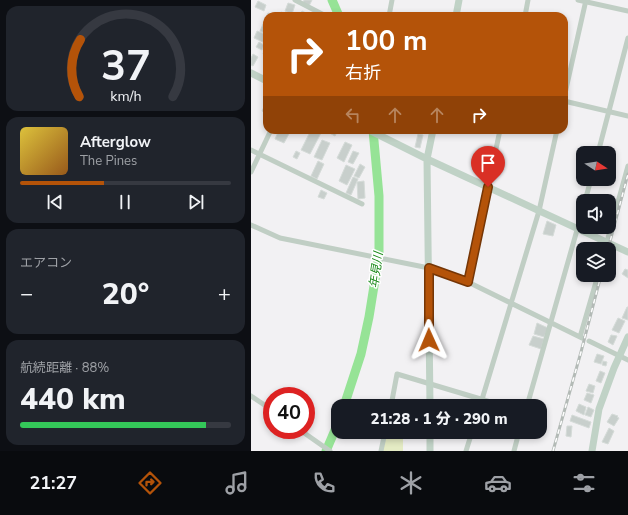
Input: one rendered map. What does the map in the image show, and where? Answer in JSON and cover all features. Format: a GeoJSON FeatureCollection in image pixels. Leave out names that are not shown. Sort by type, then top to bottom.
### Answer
{"type":"FeatureCollection","features":[{"type":"Feature","properties":{"kind":"street"},"geometry":{"type":"LineString","coordinates":[[295,0],[318,12]]}},
{"type":"Feature","properties":{"kind":"street"},"geometry":{"type":"LineString","coordinates":[[390,12],[392,0]]}},
{"type":"Feature","properties":{"kind":"street"},"geometry":{"type":"LineString","coordinates":[[457,12],[459,0]]}},
{"type":"Feature","properties":{"kind":"street"},"geometry":{"type":"LineString","coordinates":[[526,12],[528,0]]}},
{"type":"Feature","properties":{"kind":"street"},"geometry":{"type":"LineString","coordinates":[[578,0],[628,11]]}},
{"type":"Feature","properties":{"kind":"street"},"geometry":{"type":"LineString","coordinates":[[568,80],[586,1]]}},
{"type":"Feature","properties":{"kind":"street"},"geometry":{"type":"LineString","coordinates":[[600,146],[628,38]]}},
{"type":"Feature","properties":{"kind":"street"},"geometry":{"type":"LineString","coordinates":[[251,73],[263,79]]}},
{"type":"Feature","properties":{"kind":"street"},"geometry":{"type":"LineString","coordinates":[[568,102],[628,116]]}},
{"type":"Feature","properties":{"kind":"street"},"geometry":{"type":"LineString","coordinates":[[251,172],[269,134]]}},
{"type":"Feature","properties":{"kind":"street"},"geometry":{"type":"LineString","coordinates":[[377,134],[427,159],[576,228]]}},
{"type":"Feature","properties":{"kind":"street"},"geometry":{"type":"LineString","coordinates":[[430,399],[427,159],[432,134]]}},
{"type":"Feature","properties":{"kind":"street"},"geometry":{"type":"LineString","coordinates":[[468,282],[499,134]]}},
{"type":"Feature","properties":{"kind":"street"},"geometry":{"type":"LineString","coordinates":[[392,399],[397,374],[482,399],[539,211],[556,134]]}},
{"type":"Feature","properties":{"kind":"street"},"geometry":{"type":"LineString","coordinates":[[251,150],[362,204]]}},
{"type":"Feature","properties":{"kind":"street"},"geometry":{"type":"LineString","coordinates":[[607,242],[628,166]]}},
{"type":"Feature","properties":{"kind":"street"},"geometry":{"type":"LineString","coordinates":[[251,225],[280,238],[429,268],[468,282],[581,337],[596,282]]}},
{"type":"Feature","properties":{"kind":"street"},"geometry":{"type":"LineString","coordinates":[[529,399],[577,234]]}},
{"type":"Feature","properties":{"kind":"street"},"geometry":{"type":"LineString","coordinates":[[586,234],[599,242]]}},
{"type":"Feature","properties":{"kind":"street"},"geometry":{"type":"LineString","coordinates":[[616,249],[628,252]]}},
{"type":"Feature","properties":{"kind":"street"},"geometry":{"type":"LineString","coordinates":[[592,451],[599,409],[619,356],[628,338]]}},
{"type":"Feature","properties":{"kind":"street"},"geometry":{"type":"LineString","coordinates":[[589,341],[628,360]]}},
{"type":"Feature","properties":{"kind":"street"},"geometry":{"type":"LineString","coordinates":[[251,396],[263,404]]}},
{"type":"Feature","properties":{"kind":"street"},"geometry":{"type":"LineString","coordinates":[[313,439],[330,451]]}},
{"type":"Feature","properties":{"kind":"street"},"geometry":{"type":"LineString","coordinates":[[381,451],[384,439]]}},
{"type":"Feature","properties":{"kind":"street"},"geometry":{"type":"LineString","coordinates":[[430,439],[430,451]]}},
{"type":"Feature","properties":{"kind":"street"},"geometry":{"type":"LineString","coordinates":[[466,451],[470,439]]}},
{"type":"Feature","properties":{"kind":"street"},"geometry":{"type":"LineString","coordinates":[[514,451],[517,439]]}},
{"type":"Feature","properties":{"kind":"green space"},"geometry":{"type":"Polygon","coordinates":[[[386,439],[403,439],[403,451],[383,451],[386,439]]]}},
{"type":"Feature","properties":{"kind":"building"},"geometry":{"type":"Polygon","coordinates":[[[304,0],[312,0],[309,6],[303,3],[304,0]]]}},
{"type":"Feature","properties":{"kind":"building"},"geometry":{"type":"Polygon","coordinates":[[[258,1],[266,5],[264,11],[255,7],[258,1]]]}},
{"type":"Feature","properties":{"kind":"building"},"geometry":{"type":"Polygon","coordinates":[[[288,3],[295,5],[293,12],[285,11],[288,3]]]}},
{"type":"Feature","properties":{"kind":"building"},"geometry":{"type":"Polygon","coordinates":[[[263,24],[263,32],[260,31],[263,24]]]}},
{"type":"Feature","properties":{"kind":"building"},"geometry":{"type":"Polygon","coordinates":[[[257,31],[263,33],[263,42],[254,38],[257,31]]]}},
{"type":"Feature","properties":{"kind":"building"},"geometry":{"type":"Polygon","coordinates":[[[259,42],[263,44],[262,50],[256,47],[259,42]]]}},
{"type":"Feature","properties":{"kind":"building"},"geometry":{"type":"Polygon","coordinates":[[[253,54],[258,57],[253,66],[251,65],[251,58],[253,54]]]}},
{"type":"Feature","properties":{"kind":"building"},"geometry":{"type":"Polygon","coordinates":[[[277,134],[289,134],[284,143],[275,139],[277,134]]]}},
{"type":"Feature","properties":{"kind":"building"},"geometry":{"type":"Polygon","coordinates":[[[309,134],[320,134],[310,154],[301,150],[309,134]]]}},
{"type":"Feature","properties":{"kind":"building"},"geometry":{"type":"Polygon","coordinates":[[[418,134],[423,135],[420,148],[415,147],[418,134]]]}},
{"type":"Feature","properties":{"kind":"building"},"geometry":{"type":"Polygon","coordinates":[[[322,140],[330,143],[322,160],[314,157],[322,140]]]}},
{"type":"Feature","properties":{"kind":"building"},"geometry":{"type":"Polygon","coordinates":[[[345,142],[352,145],[344,162],[337,158],[345,142]]]}},
{"type":"Feature","properties":{"kind":"building"},"geometry":{"type":"Polygon","coordinates":[[[296,151],[300,153],[297,159],[293,157],[296,151]]]}},
{"type":"Feature","properties":{"kind":"building"},"geometry":{"type":"Polygon","coordinates":[[[353,151],[359,153],[353,164],[348,162],[353,151]]]}},
{"type":"Feature","properties":{"kind":"building"},"geometry":{"type":"Polygon","coordinates":[[[318,161],[324,164],[317,179],[311,176],[318,161]]]}},
{"type":"Feature","properties":{"kind":"building"},"geometry":{"type":"Polygon","coordinates":[[[360,164],[365,167],[359,178],[354,176],[360,164]]]}},
{"type":"Feature","properties":{"kind":"building"},"geometry":{"type":"Polygon","coordinates":[[[346,165],[355,169],[347,185],[339,181],[346,165]]]}},
{"type":"Feature","properties":{"kind":"building"},"geometry":{"type":"Polygon","coordinates":[[[353,177],[358,179],[351,195],[346,193],[353,177]]]}},
{"type":"Feature","properties":{"kind":"building"},"geometry":{"type":"Polygon","coordinates":[[[364,181],[365,198],[358,199],[357,182],[364,181]]]}},
{"type":"Feature","properties":{"kind":"building"},"geometry":{"type":"Polygon","coordinates":[[[321,190],[327,193],[324,199],[318,197],[321,190]]]}},
{"type":"Feature","properties":{"kind":"building"},"geometry":{"type":"Polygon","coordinates":[[[547,221],[556,225],[553,236],[543,234],[547,221]]]}},
{"type":"Feature","properties":{"kind":"building"},"geometry":{"type":"Polygon","coordinates":[[[625,269],[628,270],[628,278],[622,274],[625,269]]]}},
{"type":"Feature","properties":{"kind":"building"},"geometry":{"type":"Polygon","coordinates":[[[628,307],[628,320],[622,318],[628,307]]]}},
{"type":"Feature","properties":{"kind":"building"},"geometry":{"type":"Polygon","coordinates":[[[618,318],[625,321],[619,333],[612,330],[618,318]]]}},
{"type":"Feature","properties":{"kind":"building"},"geometry":{"type":"Polygon","coordinates":[[[537,323],[548,328],[544,337],[534,334],[537,323]]]}},
{"type":"Feature","properties":{"kind":"building"},"geometry":{"type":"Polygon","coordinates":[[[611,335],[617,336],[613,345],[608,342],[611,335]]]}},
{"type":"Feature","properties":{"kind":"building"},"geometry":{"type":"Polygon","coordinates":[[[533,336],[544,339],[541,349],[529,345],[533,336]]]}},
{"type":"Feature","properties":{"kind":"building"},"geometry":{"type":"Polygon","coordinates":[[[597,354],[604,356],[601,364],[594,362],[597,354]]]}},
{"type":"Feature","properties":{"kind":"building"},"geometry":{"type":"Polygon","coordinates":[[[603,361],[607,362],[606,366],[602,365],[603,361]]]}},
{"type":"Feature","properties":{"kind":"building"},"geometry":{"type":"Polygon","coordinates":[[[600,371],[605,373],[601,383],[596,381],[600,371]]]}},
{"type":"Feature","properties":{"kind":"building"},"geometry":{"type":"Polygon","coordinates":[[[589,384],[595,386],[593,393],[586,391],[589,384]]]}},
{"type":"Feature","properties":{"kind":"building"},"geometry":{"type":"Polygon","coordinates":[[[587,393],[594,395],[591,403],[584,400],[587,393]]]}},
{"type":"Feature","properties":{"kind":"building"},"geometry":{"type":"Polygon","coordinates":[[[579,404],[586,407],[584,415],[576,411],[579,404]]]}},
{"type":"Feature","properties":{"kind":"building"},"geometry":{"type":"Polygon","coordinates":[[[588,407],[594,410],[591,417],[585,415],[588,407]]]}},
{"type":"Feature","properties":{"kind":"building"},"geometry":{"type":"Polygon","coordinates":[[[612,414],[618,416],[617,417],[619,418],[614,426],[607,422],[612,414]]]}},
{"type":"Feature","properties":{"kind":"building"},"geometry":{"type":"Polygon","coordinates":[[[572,415],[591,422],[589,428],[570,421],[572,415]]]}},
{"type":"Feature","properties":{"kind":"building"},"geometry":{"type":"Polygon","coordinates":[[[567,426],[572,426],[571,437],[566,436],[567,426]]]}},
{"type":"Feature","properties":{"kind":"building"},"geometry":{"type":"Polygon","coordinates":[[[609,428],[614,431],[608,444],[602,442],[609,428]]]}},
{"type":"Feature","properties":{"kind":"waterway","name":"年見川"},"geometry":{"type":"LineString","coordinates":[[332,0],[337,12]]}},
{"type":"Feature","properties":{"kind":"waterway","name":"年見川"},"geometry":{"type":"LineString","coordinates":[[346,399],[361,354],[369,317],[379,255],[379,196],[373,134]]}},
{"type":"Feature","properties":{"kind":"waterway","name":"年見川"},"geometry":{"type":"LineString","coordinates":[[326,451],[331,439]]}},
{"type":"Feature","properties":{"kind":"railway"},"geometry":{"type":"LineString","coordinates":[[610,242],[628,174]]}},
{"type":"Feature","properties":{"kind":"railway"},"geometry":{"type":"LineString","coordinates":[[553,451],[599,282]]}},
{"type":"Feature","properties":{"kind":"route"},"geometry":{"type":"LineString","coordinates":[[429,340],[429,268],[468,282],[488,187]]}}]}
